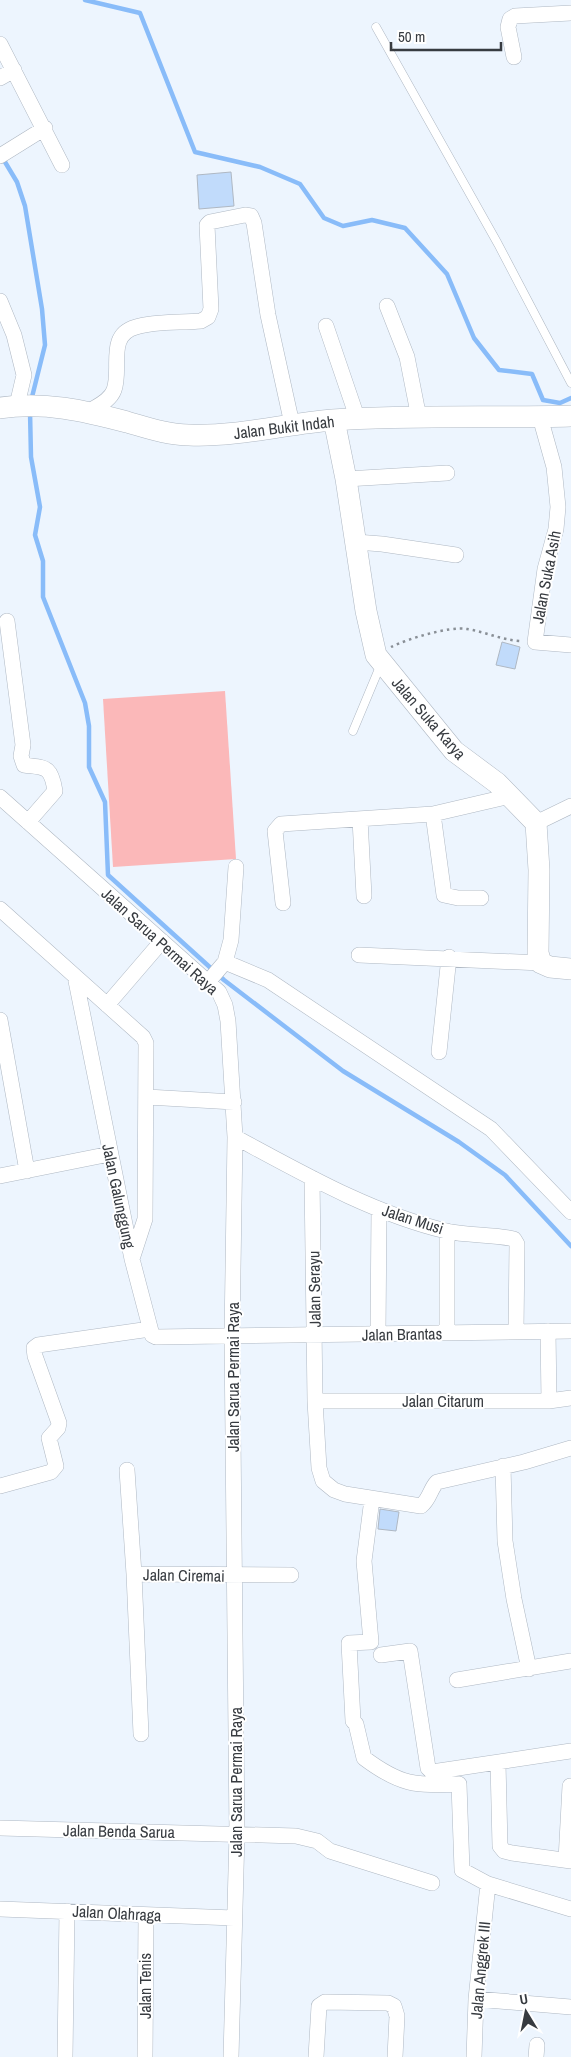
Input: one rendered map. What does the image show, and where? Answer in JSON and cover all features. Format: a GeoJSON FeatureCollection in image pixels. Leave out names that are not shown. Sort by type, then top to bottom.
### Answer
{"type":"FeatureCollection","features":[{"type":"Feature","properties":{"kind":"street"},"geometry":{"type":"LineString","coordinates":[[514,57],[508,26],[511,18],[571,13]]}},
{"type":"Feature","properties":{"kind":"street"},"geometry":{"type":"LineString","coordinates":[[0,44],[45,128],[62,165]]}},
{"type":"Feature","properties":{"kind":"street"},"geometry":{"type":"LineString","coordinates":[[0,78],[14,70]]}},
{"type":"Feature","properties":{"kind":"street"},"geometry":{"type":"LineString","coordinates":[[4,154],[45,128]]}},
{"type":"Feature","properties":{"kind":"street"},"geometry":{"type":"LineString","coordinates":[[88,412],[108,400],[114,391],[116,346],[123,335],[135,327],[201,321],[208,317],[210,309],[207,225],[210,222],[245,215],[251,216],[254,223],[268,315],[292,424]]}},
{"type":"Feature","properties":{"kind":"street"},"geometry":{"type":"LineString","coordinates":[[0,301],[14,335],[24,375],[21,406]]}},
{"type":"Feature","properties":{"kind":"street"},"geometry":{"type":"LineString","coordinates":[[387,306],[407,357],[419,418]]}},
{"type":"Feature","properties":{"kind":"street"},"geometry":{"type":"LineString","coordinates":[[326,326],[358,420]]}},
{"type":"Feature","properties":{"kind":"street","name":"Jalan Bukit Indah"},"geometry":{"type":"LineString","coordinates":[[21,406],[88,412],[172,435],[214,436],[292,424],[334,420],[571,416]]}},
{"type":"Feature","properties":{"kind":"street","name":"Jalan Suka Asih"},"geometry":{"type":"LineString","coordinates":[[540,417],[554,467],[558,507],[556,529],[545,569],[535,642],[571,645]]}},
{"type":"Feature","properties":{"kind":"street","name":"Jalan Suka Karya"},"geometry":{"type":"LineString","coordinates":[[334,420],[379,659],[454,751],[481,770],[536,822]]}},
{"type":"Feature","properties":{"kind":"street"},"geometry":{"type":"LineString","coordinates":[[346,479],[447,472]]}},
{"type":"Feature","properties":{"kind":"street"},"geometry":{"type":"LineString","coordinates":[[356,542],[456,555]]}},
{"type":"Feature","properties":{"kind":"street"},"geometry":{"type":"LineString","coordinates":[[7,621],[23,745],[22,761],[24,765],[45,767],[54,787],[53,794],[28,822]]}},
{"type":"Feature","properties":{"kind":"street"},"geometry":{"type":"LineString","coordinates":[[283,902],[275,831],[281,824],[433,814],[510,796]]}},
{"type":"Feature","properties":{"kind":"street","name":"Jalan Sarua Permai Raya"},"geometry":{"type":"LineString","coordinates":[[0,797],[162,941],[216,972],[219,992],[225,1005],[234,1102],[235,1136],[232,1336],[237,1833],[232,2057]]}},
{"type":"Feature","properties":{"kind":"street"},"geometry":{"type":"LineString","coordinates":[[541,963],[538,953],[539,870],[536,822],[571,806]]}},
{"type":"Feature","properties":{"kind":"street"},"geometry":{"type":"LineString","coordinates":[[433,814],[444,895],[458,898],[481,898]]}},
{"type":"Feature","properties":{"kind":"street"},"geometry":{"type":"LineString","coordinates":[[360,819],[364,896]]}},
{"type":"Feature","properties":{"kind":"street"},"geometry":{"type":"LineString","coordinates":[[236,867],[231,940],[216,972],[268,980],[491,1129],[571,1212]]}},
{"type":"Feature","properties":{"kind":"street"},"geometry":{"type":"LineString","coordinates":[[0,909],[143,1037],[146,1043],[145,1219],[132,1259]]}},
{"type":"Feature","properties":{"kind":"street"},"geometry":{"type":"LineString","coordinates":[[106,1005],[162,941]]}},
{"type":"Feature","properties":{"kind":"street"},"geometry":{"type":"LineString","coordinates":[[359,955],[449,957],[541,963],[550,967],[571,969]]}},
{"type":"Feature","properties":{"kind":"street"},"geometry":{"type":"LineString","coordinates":[[439,1052],[449,957]]}},
{"type":"Feature","properties":{"kind":"street","name":"Jalan Galunggung"},"geometry":{"type":"LineString","coordinates":[[75,976],[132,1259],[150,1329]]}},
{"type":"Feature","properties":{"kind":"street"},"geometry":{"type":"LineString","coordinates":[[0,1020],[27,1172]]}},
{"type":"Feature","properties":{"kind":"street"},"geometry":{"type":"LineString","coordinates":[[147,1098],[234,1102]]}},
{"type":"Feature","properties":{"kind":"street","name":"Jalan Musi"},"geometry":{"type":"LineString","coordinates":[[235,1136],[312,1178],[379,1209],[447,1231],[514,1239],[517,1244],[516,1332]]}},
{"type":"Feature","properties":{"kind":"street"},"geometry":{"type":"LineString","coordinates":[[0,1176],[110,1154]]}},
{"type":"Feature","properties":{"kind":"street","name":"Jalan Serayu"},"geometry":{"type":"LineString","coordinates":[[312,1178],[315,1401],[319,1468],[323,1481],[334,1490],[372,1499],[421,1506],[426,1502],[433,1486],[437,1482],[503,1466]]}},
{"type":"Feature","properties":{"kind":"street"},"geometry":{"type":"LineString","coordinates":[[378,1335],[379,1209]]}},
{"type":"Feature","properties":{"kind":"street"},"geometry":{"type":"LineString","coordinates":[[447,1231],[447,1333]]}},
{"type":"Feature","properties":{"kind":"street"},"geometry":{"type":"LineString","coordinates":[[0,1486],[51,1472],[56,1466],[49,1438],[58,1428],[59,1423],[34,1348],[66,1340],[150,1329],[152,1335],[156,1337],[232,1336]]}},
{"type":"Feature","properties":{"kind":"street"},"geometry":{"type":"LineString","coordinates":[[548,1331],[548,1401]]}},
{"type":"Feature","properties":{"kind":"street","name":"Jalan Brantas"},"geometry":{"type":"LineString","coordinates":[[232,1336],[571,1331]]}},
{"type":"Feature","properties":{"kind":"street","name":"Jalan Citarum"},"geometry":{"type":"LineString","coordinates":[[315,1401],[548,1401],[571,1398]]}},
{"type":"Feature","properties":{"kind":"street"},"geometry":{"type":"LineString","coordinates":[[529,1669],[513,1595],[505,1542],[503,1466],[571,1448]]}},
{"type":"Feature","properties":{"kind":"street"},"geometry":{"type":"LineString","coordinates":[[127,1470],[141,1734]]}},
{"type":"Feature","properties":{"kind":"street"},"geometry":{"type":"LineString","coordinates":[[372,1499],[364,1561],[371,1642],[349,1643],[353,1721],[356,1724],[364,1758],[401,1781],[421,1786],[459,1784],[462,1870],[488,1884],[571,1909]]}},
{"type":"Feature","properties":{"kind":"street","name":"Jalan Ciremai"},"geometry":{"type":"LineString","coordinates":[[134,1574],[291,1575]]}},
{"type":"Feature","properties":{"kind":"street"},"geometry":{"type":"LineString","coordinates":[[381,1655],[410,1651],[429,1771],[435,1772],[571,1751]]}},
{"type":"Feature","properties":{"kind":"street"},"geometry":{"type":"LineString","coordinates":[[457,1680],[571,1661]]}},
{"type":"Feature","properties":{"kind":"street"},"geometry":{"type":"LineString","coordinates":[[498,1763],[500,1846],[504,1851],[569,1861],[570,1786]]}},
{"type":"Feature","properties":{"kind":"street","name":"Jalan Benda Sarua"},"geometry":{"type":"LineString","coordinates":[[0,1828],[237,1833],[306,1838],[317,1841],[330,1850],[432,1883]]}},
{"type":"Feature","properties":{"kind":"street","name":"Jalan Anggrek III"},"geometry":{"type":"LineString","coordinates":[[474,2057],[476,1999],[488,1884]]}},
{"type":"Feature","properties":{"kind":"street","name":"Jalan Olahraga"},"geometry":{"type":"LineString","coordinates":[[0,1909],[234,1918]]}},
{"type":"Feature","properties":{"kind":"street"},"geometry":{"type":"LineString","coordinates":[[65,2057],[67,1911]]}},
{"type":"Feature","properties":{"kind":"street","name":"Jalan Tenis"},"geometry":{"type":"LineString","coordinates":[[145,2057],[146,1915]]}},
{"type":"Feature","properties":{"kind":"street"},"geometry":{"type":"LineString","coordinates":[[476,1999],[571,2007]]}},
{"type":"Feature","properties":{"kind":"street"},"geometry":{"type":"LineString","coordinates":[[316,2057],[321,2003],[388,2003],[394,2006],[398,2016],[395,2057]]}},
{"type":"Feature","properties":{"kind":"lane"},"geometry":{"type":"LineString","coordinates":[[376,26],[498,244],[571,383]]}},
{"type":"Feature","properties":{"kind":"lane"},"geometry":{"type":"LineString","coordinates":[[353,731],[379,659]]}},
{"type":"Feature","properties":{"kind":"path"},"geometry":{"type":"LineString","coordinates":[[379,659],[410,638],[465,629],[506,640],[535,642]]}},
{"type":"Feature","properties":{"kind":"shaded area"},"geometry":{"type":"Polygon","coordinates":[[[225,691],[236,859],[113,867],[103,699],[225,691]]]}},
{"type":"Feature","properties":{"kind":"building"},"geometry":{"type":"Polygon","coordinates":[[[231,172],[234,206],[199,209],[197,175],[231,172]]]}},
{"type":"Feature","properties":{"kind":"building"},"geometry":{"type":"Polygon","coordinates":[[[502,642],[520,647],[515,669],[496,665],[502,642]]]}},
{"type":"Feature","properties":{"kind":"building"},"geometry":{"type":"Polygon","coordinates":[[[380,1509],[399,1512],[396,1531],[378,1529],[380,1509]]]}},
{"type":"Feature","properties":{"kind":"waterway"},"geometry":{"type":"LineString","coordinates":[[85,0],[140,13],[195,152],[260,167],[300,184],[324,218],[343,226],[372,220],[405,228],[447,274],[474,338],[499,370],[532,374],[543,400],[560,403],[571,398]]}},
{"type":"Feature","properties":{"kind":"waterway"},"geometry":{"type":"LineString","coordinates":[[2,157],[17,182],[25,206],[42,309],[45,345],[31,401]]}},
{"type":"Feature","properties":{"kind":"waterway"},"geometry":{"type":"LineString","coordinates":[[30,411],[31,457],[40,507],[35,535],[43,561],[43,597],[85,703],[89,726],[89,767],[105,802],[108,875],[224,980],[343,1071],[459,1142],[505,1175],[571,1246]]}}]}
